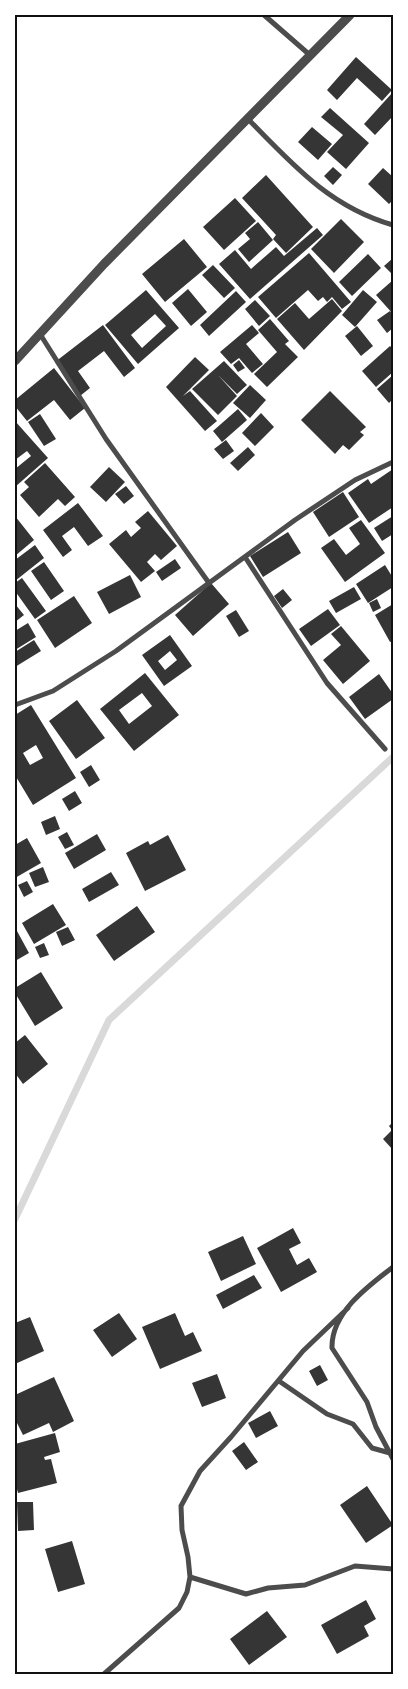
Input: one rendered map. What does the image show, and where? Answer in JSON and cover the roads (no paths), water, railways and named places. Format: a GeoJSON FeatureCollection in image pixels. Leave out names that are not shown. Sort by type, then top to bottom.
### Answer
{"type":"FeatureCollection","features":[{"type":"Feature","properties":{"kind":"street"},"geometry":{"type":"LineString","coordinates":[[264,15],[311,56]]}},
{"type":"Feature","properties":{"kind":"street"},"geometry":{"type":"LineString","coordinates":[[15,361],[104,264],[350,15]]}},
{"type":"Feature","properties":{"kind":"street"},"geometry":{"type":"LineString","coordinates":[[248,119],[311,182],[339,202],[372,219],[393,225]]}},
{"type":"Feature","properties":{"kind":"street"},"geometry":{"type":"LineString","coordinates":[[40,334],[106,439],[209,583]]}},
{"type":"Feature","properties":{"kind":"street"},"geometry":{"type":"LineString","coordinates":[[15,704],[53,691],[116,651],[245,557],[356,480],[393,462]]}},
{"type":"Feature","properties":{"kind":"street"},"geometry":{"type":"LineString","coordinates":[[245,557],[327,683],[385,749]]}},
{"type":"Feature","properties":{"kind":"street"},"geometry":{"type":"LineString","coordinates":[[104,1674],[179,1608],[187,1592],[190,1577],[182,1530],[181,1506],[200,1471],[303,1351],[348,1308],[365,1288],[393,1266]]}},
{"type":"Feature","properties":{"kind":"street"},"geometry":{"type":"LineString","coordinates":[[348,1308],[335,1330],[332,1348],[367,1402],[376,1427],[393,1459]]}},
{"type":"Feature","properties":{"kind":"street"},"geometry":{"type":"LineString","coordinates":[[279,1381],[327,1414],[353,1424],[372,1448],[390,1453]]}},
{"type":"Feature","properties":{"kind":"street"},"geometry":{"type":"LineString","coordinates":[[190,1577],[246,1594],[268,1588],[305,1585],[356,1566],[393,1569]]}},
{"type":"Feature","properties":{"kind":"waterway"},"geometry":{"type":"LineString","coordinates":[[15,1219],[109,1020],[393,757]]}}]}
